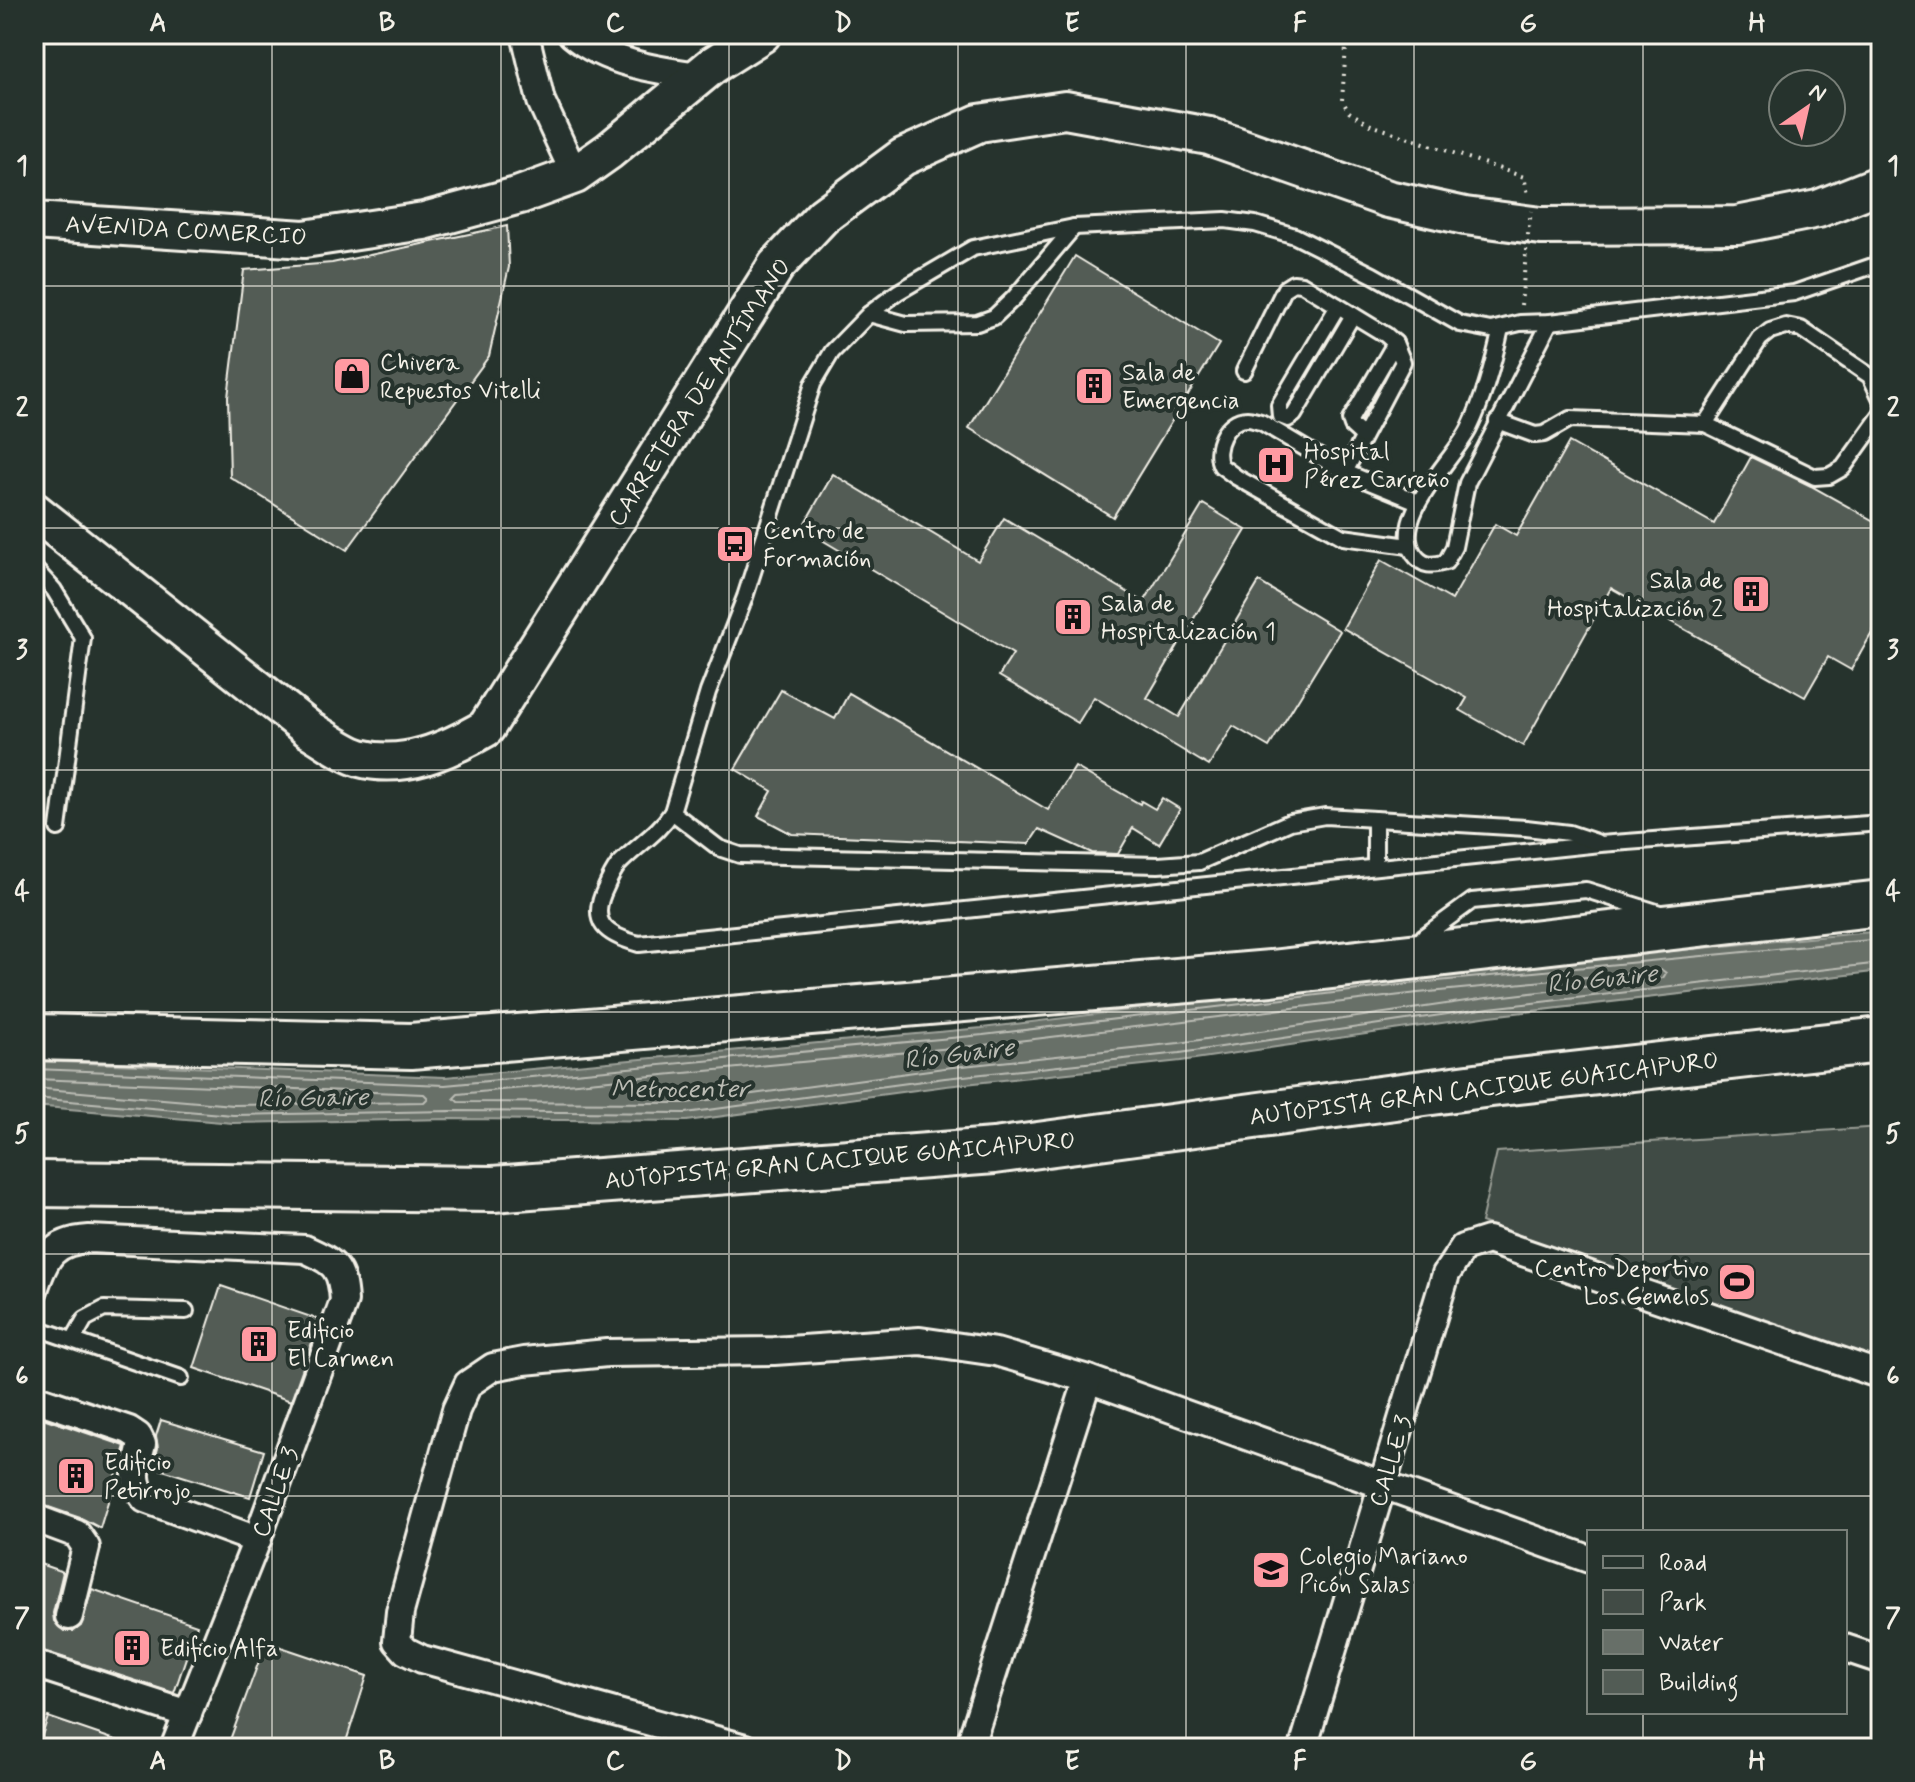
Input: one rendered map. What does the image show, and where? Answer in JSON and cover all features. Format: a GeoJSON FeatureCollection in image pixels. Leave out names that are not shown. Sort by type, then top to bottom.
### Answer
{"type":"FeatureCollection","features":[{"type":"Feature","properties":{"kind":"highway"},"geometry":{"type":"LineString","coordinates":[[34,1037],[411,1046],[1271,973],[1881,903]]}},
{"type":"Feature","properties":{"kind":"highway","name":"AUTOPISTA GRAN CACIQUE GUAICAIPURO"},"geometry":{"type":"LineString","coordinates":[[34,1184],[493,1189],[994,1151],[1491,1084],[1881,1040]]}},
{"type":"Feature","properties":{"kind":"main road","name":"AVENIDA COMERCIO"},"geometry":{"type":"LineString","coordinates":[[34,221],[304,239],[424,221],[520,195],[575,175],[699,76],[762,34]]}},
{"type":"Feature","properties":{"kind":"main road","name":"CARRETERA DE ANTÍMANO"},"geometry":{"type":"LineString","coordinates":[[34,511],[310,730],[358,757],[396,763],[458,744],[486,728],[776,266],[823,216],[903,157],[979,123],[1065,110],[1107,115],[1209,136],[1388,199],[1465,216],[1566,227],[1737,225],[1818,209],[1881,184]]}},
{"type":"Feature","properties":{"kind":"street"},"geometry":{"type":"LineString","coordinates":[[525,34],[541,101],[575,175]]}},
{"type":"Feature","properties":{"kind":"street"},"geometry":{"type":"LineString","coordinates":[[572,34],[583,43],[627,62],[699,76]]}},
{"type":"Feature","properties":{"kind":"street","name":"CALLE 3"},"geometry":{"type":"LineString","coordinates":[[34,1290],[40,1270],[56,1247],[71,1240],[89,1239],[305,1249],[330,1261],[343,1278],[344,1301],[257,1540],[174,1748]]}},
{"type":"Feature","properties":{"kind":"street","name":"CALLE 3"},"geometry":{"type":"LineString","coordinates":[[1303,1748],[1446,1274],[1463,1248],[1488,1240],[1881,1375]]}},
{"type":"Feature","properties":{"kind":"street"},"geometry":{"type":"LineString","coordinates":[[745,1748],[422,1659],[406,1651],[397,1641],[400,1612],[456,1410],[468,1384],[493,1367],[607,1353],[774,1351],[920,1341],[996,1352],[1088,1379],[1587,1558]]}},
{"type":"Feature","properties":{"kind":"street"},"geometry":{"type":"LineString","coordinates":[[969,1748],[1088,1379]]}},
{"type":"Feature","properties":{"kind":"street"},"geometry":{"type":"LineString","coordinates":[[34,1398],[129,1430],[138,1436],[142,1444],[134,1477],[137,1490],[145,1499],[257,1540]]}},
{"type":"Feature","properties":{"kind":"street"},"geometry":{"type":"LineString","coordinates":[[34,1518],[77,1534],[86,1547],[69,1616]]}},
{"type":"Feature","properties":{"kind":"street"},"geometry":{"type":"LineString","coordinates":[[1847,1649],[1881,1660]]}},
{"type":"Feature","properties":{"kind":"street"},"geometry":{"type":"LineString","coordinates":[[34,1664],[188,1714]]}},
{"type":"Feature","properties":{"kind":"lane"},"geometry":{"type":"LineString","coordinates":[[1881,263],[1794,293],[1520,323],[1491,330],[1460,324],[1295,236],[1255,224],[1225,220],[1074,227],[973,248],[898,292],[869,314],[832,352],[813,384],[745,597],[708,692],[672,812],[662,826],[615,869],[598,902],[598,914],[604,928],[617,938],[639,944],[1600,844],[1881,823]]}},
{"type":"Feature","properties":{"kind":"lane"},"geometry":{"type":"LineString","coordinates":[[869,314],[906,324],[977,323],[994,317],[1074,227]]}},
{"type":"Feature","properties":{"kind":"lane"},"geometry":{"type":"LineString","coordinates":[[1244,371],[1285,288],[1293,283],[1302,284],[1395,343],[1403,362],[1345,472]]}},
{"type":"Feature","properties":{"kind":"lane"},"geometry":{"type":"LineString","coordinates":[[1338,306],[1279,405],[1280,416],[1288,419],[1294,415],[1353,315]]}},
{"type":"Feature","properties":{"kind":"lane"},"geometry":{"type":"LineString","coordinates":[[1501,328],[1494,359],[1468,430],[1418,502],[1409,529],[1409,546],[1420,562],[1430,566],[1446,562],[1454,547],[1467,483],[1550,322]]}},
{"type":"Feature","properties":{"kind":"lane"},"geometry":{"type":"LineString","coordinates":[[1705,424],[1760,339],[1770,331],[1786,326],[1801,329],[1870,376],[1881,399]]}},
{"type":"Feature","properties":{"kind":"lane"},"geometry":{"type":"LineString","coordinates":[[1497,421],[1535,435],[1544,434],[1570,419],[1705,424],[1815,477],[1829,476],[1843,468],[1881,415]]}},
{"type":"Feature","properties":{"kind":"lane"},"geometry":{"type":"LineString","coordinates":[[1409,546],[1343,537],[1236,477],[1221,466],[1217,450],[1224,434],[1235,422],[1247,419],[1261,422],[1345,472],[1418,502]]}},
{"type":"Feature","properties":{"kind":"lane"},"geometry":{"type":"LineString","coordinates":[[34,568],[54,590],[83,638],[58,828]]}},
{"type":"Feature","properties":{"kind":"lane"},"geometry":{"type":"LineString","coordinates":[[672,812],[719,848],[740,855],[1158,865],[1199,862],[1290,822],[1325,816],[1526,828],[1569,833],[1600,844]]}},
{"type":"Feature","properties":{"kind":"lane"},"geometry":{"type":"LineString","coordinates":[[1375,819],[1375,867]]}},
{"type":"Feature","properties":{"kind":"lane"},"geometry":{"type":"LineString","coordinates":[[73,1340],[85,1319],[104,1309],[186,1311]]}},
{"type":"Feature","properties":{"kind":"lane"},"geometry":{"type":"LineString","coordinates":[[34,1327],[181,1378]]}},
{"type":"Feature","properties":{"kind":"path"},"geometry":{"type":"LineString","coordinates":[[1347,34],[1342,100],[1349,112],[1371,125],[1524,177]]}},
{"type":"Feature","properties":{"kind":"path"},"geometry":{"type":"LineString","coordinates":[[1520,323],[1531,211]]}},
{"type":"Feature","properties":{"kind":"green space","name":"Centro Deportivo Los Gemelos"},"geometry":{"type":"Polygon","coordinates":[[[1881,1127],[1881,1367],[1481,1222],[1497,1152],[1881,1127]]]}},
{"type":"Feature","properties":{"kind":"water","name":"Metrocenter"},"geometry":{"type":"Polygon","coordinates":[[[1881,931],[1881,971],[1490,1016],[1181,1061],[946,1086],[687,1121],[450,1119],[233,1123],[34,1106],[34,1061],[445,1077],[982,1028],[1417,975],[1881,931]]]}},
{"type":"Feature","properties":{"kind":"building","name":"Chivera Repuestos Vitelli"},"geometry":{"type":"Polygon","coordinates":[[[507,226],[509,267],[489,356],[347,550],[230,477],[228,397],[244,270],[332,263],[507,226]]]}},
{"type":"Feature","properties":{"kind":"building","name":"Sala de Emergencia"},"geometry":{"type":"Polygon","coordinates":[[[1075,256],[1219,344],[1113,517],[969,428],[1075,256]]]}},
{"type":"Feature","properties":{"kind":"building","name":"Sala de Hospitalización 2"},"geometry":{"type":"Polygon","coordinates":[[[1569,442],[1714,524],[1751,457],[1881,525],[1881,617],[1851,670],[1828,657],[1805,697],[1611,588],[1523,746],[1460,710],[1467,698],[1343,628],[1381,560],[1452,600],[1495,524],[1516,536],[1569,442]]]}},
{"type":"Feature","properties":{"kind":"building","name":"Sala de Hospitalización 1"},"geometry":{"type":"Polygon","coordinates":[[[833,474],[978,561],[1004,518],[1144,602],[1203,504],[1246,530],[1147,698],[1179,717],[1259,582],[1340,631],[1269,747],[1233,726],[1209,766],[1094,697],[1078,723],[999,676],[1013,654],[802,528],[833,474]]]}},
{"type":"Feature","properties":{"kind":"building"},"geometry":{"type":"Polygon","coordinates":[[[781,690],[835,719],[849,693],[1048,810],[1075,767],[1140,804],[1141,801],[1155,809],[1162,798],[1180,809],[1159,844],[1133,828],[1118,854],[1092,853],[1039,829],[1029,844],[792,834],[758,816],[772,791],[735,769],[781,690]]]}},
{"type":"Feature","properties":{"kind":"building","name":"Edificio El Carmen"},"geometry":{"type":"Polygon","coordinates":[[[221,1286],[320,1320],[291,1401],[194,1368],[221,1286]]]}},
{"type":"Feature","properties":{"kind":"building","name":"Edificio Petirrojo"},"geometry":{"type":"Polygon","coordinates":[[[34,1415],[125,1446],[100,1528],[34,1502],[34,1415]]]}},
{"type":"Feature","properties":{"kind":"building"},"geometry":{"type":"Polygon","coordinates":[[[161,1420],[264,1451],[250,1497],[153,1467],[161,1420]]]}},
{"type":"Feature","properties":{"kind":"building","name":"Edificio Alfa"},"geometry":{"type":"Polygon","coordinates":[[[34,1562],[63,1572],[53,1613],[54,1621],[64,1631],[74,1631],[81,1626],[92,1589],[197,1625],[174,1693],[34,1648],[34,1562]]]}},
{"type":"Feature","properties":{"kind":"building"},"geometry":{"type":"Polygon","coordinates":[[[266,1642],[367,1676],[344,1748],[227,1748],[266,1642]]]}},
{"type":"Feature","properties":{"kind":"building"},"geometry":{"type":"Polygon","coordinates":[[[48,1717],[130,1745],[130,1748],[38,1748],[48,1717]]]}},
{"type":"Feature","properties":{"kind":"place","name":"Chivera Repuestos Vitelli"},"geometry":{"type":"Point","coordinates":[352,376]}},
{"type":"Feature","properties":{"kind":"place","name":"Sala de Emergencia"},"geometry":{"type":"Point","coordinates":[1094,386]}},
{"type":"Feature","properties":{"kind":"place","name":"Hospital Pérez Carreño"},"geometry":{"type":"Point","coordinates":[1276,465]}},
{"type":"Feature","properties":{"kind":"place","name":"Centro de Formación"},"geometry":{"type":"Point","coordinates":[735,544]}},
{"type":"Feature","properties":{"kind":"place","name":"Sala de Hospitalización 2"},"geometry":{"type":"Point","coordinates":[1751,594]}},
{"type":"Feature","properties":{"kind":"place","name":"Sala de Hospitalización 1"},"geometry":{"type":"Point","coordinates":[1073,617]}},
{"type":"Feature","properties":{"kind":"place","name":"Centro Deportivo Los Gemelos"},"geometry":{"type":"Point","coordinates":[1737,1282]}},
{"type":"Feature","properties":{"kind":"place","name":"Edificio El Carmen"},"geometry":{"type":"Point","coordinates":[259,1344]}},
{"type":"Feature","properties":{"kind":"place","name":"Edificio Petirrojo"},"geometry":{"type":"Point","coordinates":[76,1476]}},
{"type":"Feature","properties":{"kind":"place","name":"Colegio Mariano Picón Salas"},"geometry":{"type":"Point","coordinates":[1271,1570]}},
{"type":"Feature","properties":{"kind":"place","name":"Edificio Alfa"},"geometry":{"type":"Point","coordinates":[132,1648]}},
{"type":"Feature","properties":{"kind":"water label","name":"Río Guaire"},"geometry":{"type":"Point","coordinates":[1602,978]}},
{"type":"Feature","properties":{"kind":"water label","name":"Río Guaire"},"geometry":{"type":"Point","coordinates":[959,1053]}},
{"type":"Feature","properties":{"kind":"water label","name":"Río Guaire"},"geometry":{"type":"Point","coordinates":[313,1097]}}]}
